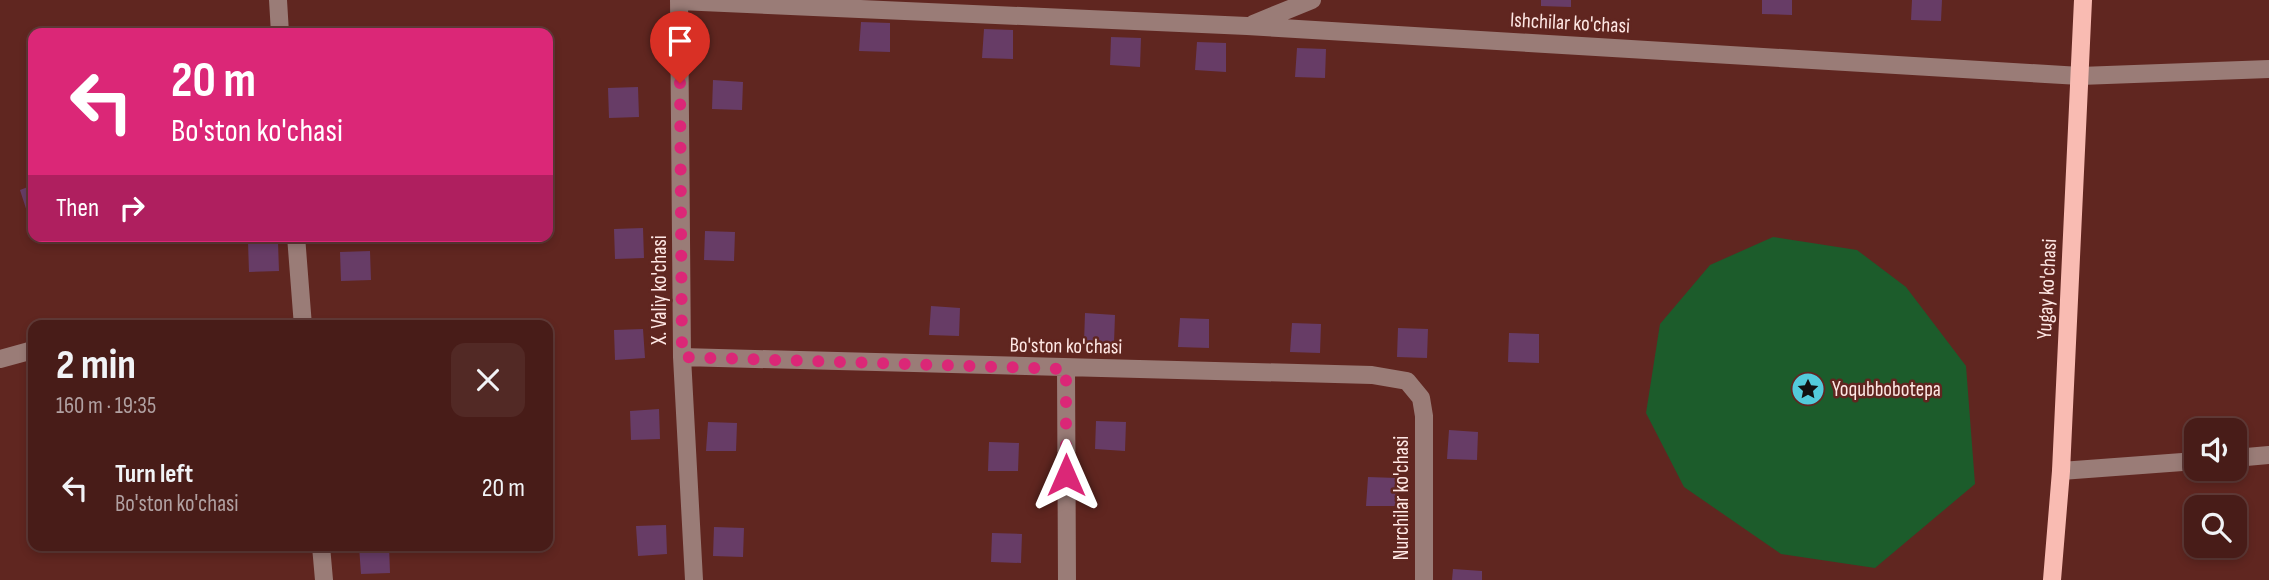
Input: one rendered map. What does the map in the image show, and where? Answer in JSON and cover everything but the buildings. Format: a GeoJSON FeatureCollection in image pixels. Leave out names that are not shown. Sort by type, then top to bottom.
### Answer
{"type":"FeatureCollection","features":[{"type":"Feature","properties":{"kind":"main road","name":"Yugay ko'chasi"},"geometry":{"type":"LineString","coordinates":[[2052,580],[2061,471],[2083,0]]}},
{"type":"Feature","properties":{"kind":"street"},"geometry":{"type":"LineString","coordinates":[[278,0],[280,28]]}},
{"type":"Feature","properties":{"kind":"street","name":"Ishchilar ko'chasi"},"geometry":{"type":"LineString","coordinates":[[679,0],[1247,26],[2080,76],[2269,69]]}},
{"type":"Feature","properties":{"kind":"street","name":"X. Valiy ko'chasi"},"geometry":{"type":"LineString","coordinates":[[679,0],[682,357],[694,580]]}},
{"type":"Feature","properties":{"kind":"street"},"geometry":{"type":"LineString","coordinates":[[1247,26],[1312,0]]}},
{"type":"Feature","properties":{"kind":"street"},"geometry":{"type":"LineString","coordinates":[[296,242],[303,320]]}},
{"type":"Feature","properties":{"kind":"street"},"geometry":{"type":"LineString","coordinates":[[0,359],[28,351]]}},
{"type":"Feature","properties":{"kind":"street","name":"Bo'ston ko'chasi"},"geometry":{"type":"LineString","coordinates":[[682,357],[1371,376],[1408,381],[1421,398],[1424,416]]}},
{"type":"Feature","properties":{"kind":"street"},"geometry":{"type":"LineString","coordinates":[[1066,369],[1067,580]]}},
{"type":"Feature","properties":{"kind":"street","name":"Nurchilar ko'chasi"},"geometry":{"type":"LineString","coordinates":[[1424,416],[1424,580]]}},
{"type":"Feature","properties":{"kind":"street"},"geometry":{"type":"LineString","coordinates":[[2247,457],[2269,455]]}},
{"type":"Feature","properties":{"kind":"street"},"geometry":{"type":"LineString","coordinates":[[2061,471],[2184,462]]}},
{"type":"Feature","properties":{"kind":"street"},"geometry":{"type":"LineString","coordinates":[[321,551],[324,580]]}},
{"type":"Feature","properties":{"kind":"green space","name":"Yoqubbobotepa"},"geometry":{"type":"Polygon","coordinates":[[[1773,237],[1857,250],[1906,287],[1966,366],[1975,484],[1875,568],[1781,554],[1684,487],[1646,413],[1660,324],[1710,265],[1773,237]]]}},
{"type":"Feature","properties":{"kind":"place","name":"Yoqubbobotepa"},"geometry":{"type":"Point","coordinates":[1808,389]}},
{"type":"Feature","properties":{"kind":"route"},"geometry":{"type":"LineString","coordinates":[[680,83],[682,357],[1066,369],[1066,475]]}}]}
